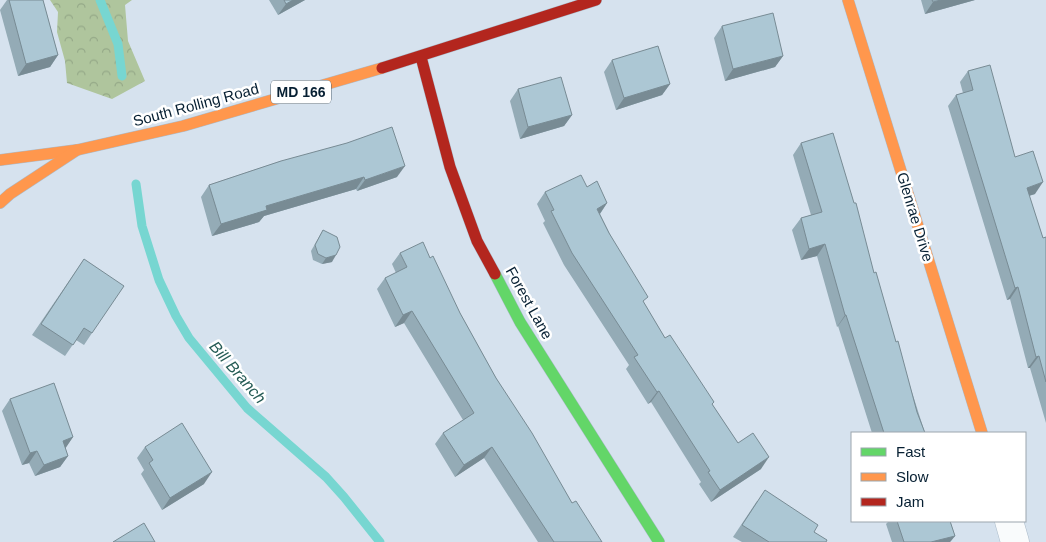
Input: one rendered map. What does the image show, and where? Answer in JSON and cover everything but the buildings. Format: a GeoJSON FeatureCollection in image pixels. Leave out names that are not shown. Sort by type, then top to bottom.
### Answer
{"type":"FeatureCollection","features":[{"type":"Feature","properties":{"kind":"street","name":"Glenrae Drive"},"geometry":{"type":"LineString","coordinates":[[848,0],[982,432]]}},
{"type":"Feature","properties":{"kind":"street","name":"South Rolling Road"},"geometry":{"type":"LineString","coordinates":[[0,160],[77,150],[182,126],[421,57],[587,1]]}},
{"type":"Feature","properties":{"kind":"street","name":"Forest Lane"},"geometry":{"type":"LineString","coordinates":[[421,57],[450,166],[478,241],[520,322],[659,542]]}},
{"type":"Feature","properties":{"kind":"street"},"geometry":{"type":"LineString","coordinates":[[0,203],[10,194],[77,150]]}},
{"type":"Feature","properties":{"kind":"street"},"geometry":{"type":"LineString","coordinates":[[1009,522],[1015,542]]}},
{"type":"Feature","properties":{"kind":"green space"},"geometry":{"type":"Polygon","coordinates":[[[50,0],[132,0],[125,5],[128,41],[145,81],[112,99],[67,83],[65,61],[57,32],[58,12],[50,0]]]}},
{"type":"Feature","properties":{"kind":"waterway","name":"Bill Branch"},"geometry":{"type":"LineString","coordinates":[[100,0],[118,44],[122,76]]}},
{"type":"Feature","properties":{"kind":"waterway","name":"Bill Branch"},"geometry":{"type":"LineString","coordinates":[[136,184],[142,226],[159,280],[189,338],[247,408],[326,477],[380,542]]}},
{"type":"Feature","properties":{"kind":"traffic: fast"},"geometry":{"type":"LineString","coordinates":[[495,274],[520,322],[659,542]]}},
{"type":"Feature","properties":{"kind":"traffic: slow"},"geometry":{"type":"LineString","coordinates":[[848,0],[982,432]]}},
{"type":"Feature","properties":{"kind":"traffic: slow"},"geometry":{"type":"LineString","coordinates":[[0,160],[77,150],[183,126],[382,68]]}},
{"type":"Feature","properties":{"kind":"traffic: slow"},"geometry":{"type":"LineString","coordinates":[[0,203],[10,194],[77,150]]}},
{"type":"Feature","properties":{"kind":"traffic: jam"},"geometry":{"type":"LineString","coordinates":[[382,68],[596,0]]}},
{"type":"Feature","properties":{"kind":"traffic: jam"},"geometry":{"type":"LineString","coordinates":[[421,57],[450,167],[477,241],[495,274]]}}]}
